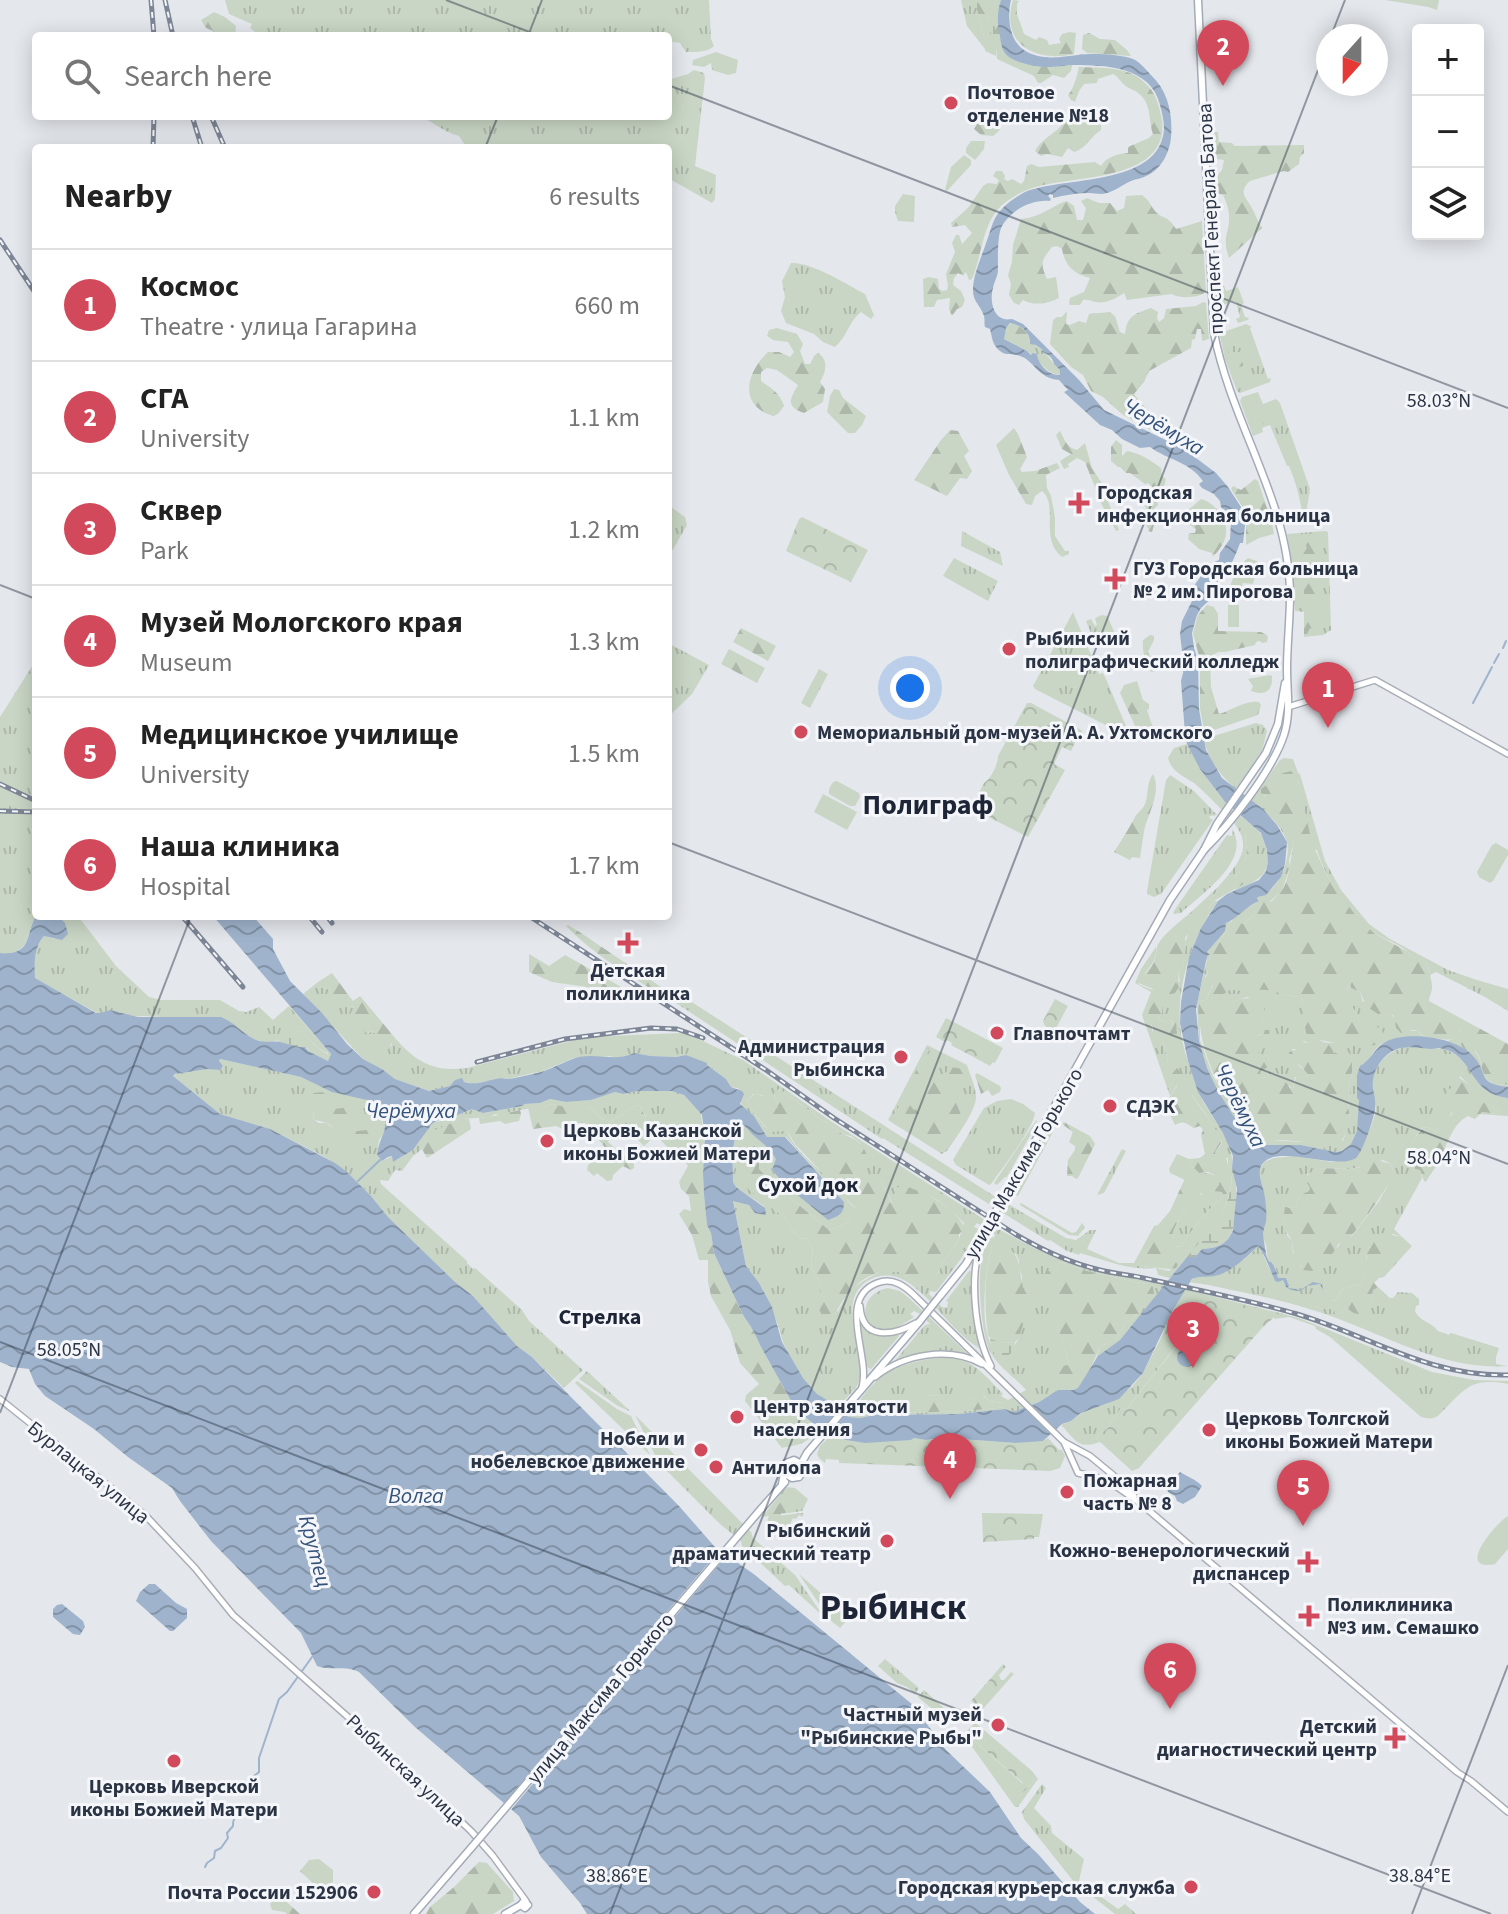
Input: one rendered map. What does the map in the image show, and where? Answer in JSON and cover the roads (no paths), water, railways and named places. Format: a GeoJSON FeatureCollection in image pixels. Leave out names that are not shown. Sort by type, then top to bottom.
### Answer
{"type":"FeatureCollection","features":[{"type":"Feature","properties":{"kind":"main road","name":"проспект Генерала Батова"},"geometry":{"type":"LineString","coordinates":[[1198,0],[1214,333],[1222,365],[1272,500],[1281,531],[1290,588],[1287,724],[1274,758],[1223,831]]}},
{"type":"Feature","properties":{"kind":"main road","name":"проспект Генерала Батова"},"geometry":{"type":"LineString","coordinates":[[1217,824],[1270,747],[1281,710],[1287,667]]}},
{"type":"Feature","properties":{"kind":"main road"},"geometry":{"type":"LineString","coordinates":[[1281,710],[1375,680],[1508,754]]}},
{"type":"Feature","properties":{"kind":"main road","name":"улица Максима Горького"},"geometry":{"type":"LineString","coordinates":[[799,1462],[966,1264],[1164,911],[1204,850],[1217,824]]}},
{"type":"Feature","properties":{"kind":"main road","name":"улица Максима Горького"},"geometry":{"type":"LineString","coordinates":[[1204,850],[1223,831]]}},
{"type":"Feature","properties":{"kind":"main road"},"geometry":{"type":"LineString","coordinates":[[984,1232],[976,1257],[975,1287],[982,1345],[998,1377]]}},
{"type":"Feature","properties":{"kind":"main road"},"geometry":{"type":"LineString","coordinates":[[860,1391],[865,1373],[856,1316],[859,1303],[865,1291],[873,1285],[892,1281],[916,1297],[1064,1442],[1088,1455],[1113,1475],[1140,1503]]}},
{"type":"Feature","properties":{"kind":"main road"},"geometry":{"type":"LineString","coordinates":[[865,1291],[860,1311],[872,1330],[890,1333],[920,1321]]}},
{"type":"Feature","properties":{"kind":"main road"},"geometry":{"type":"LineString","coordinates":[[860,1391],[889,1367],[937,1354],[967,1357],[981,1363],[998,1377]]}},
{"type":"Feature","properties":{"kind":"main road","name":"Бурлацкая улица"},"geometry":{"type":"LineString","coordinates":[[0,1399],[145,1515],[244,1626],[273,1651]]}},
{"type":"Feature","properties":{"kind":"main road"},"geometry":{"type":"LineString","coordinates":[[1064,1442],[1077,1471],[1107,1480],[1140,1503],[1508,1812]]}},
{"type":"Feature","properties":{"kind":"main road"},"geometry":{"type":"LineString","coordinates":[[1074,1463],[1079,1456],[1088,1455],[1094,1460],[1094,1467],[1085,1475]]}},
{"type":"Feature","properties":{"kind":"main road"},"geometry":{"type":"LineString","coordinates":[[790,1460],[799,1462],[802,1474],[797,1478],[788,1476],[785,1464],[790,1460]]}},
{"type":"Feature","properties":{"kind":"main road","name":"улица Максима Горького"},"geometry":{"type":"LineString","coordinates":[[423,1904],[788,1476]]}},
{"type":"Feature","properties":{"kind":"main road","name":"Рыбинская улица"},"geometry":{"type":"LineString","coordinates":[[273,1651],[471,1831],[493,1856],[525,1905]]}},
{"type":"Feature","properties":{"kind":"main road"},"geometry":{"type":"LineString","coordinates":[[414,1914],[423,1904]]}},
{"type":"Feature","properties":{"kind":"main road"},"geometry":{"type":"LineString","coordinates":[[422,1914],[423,1904]]}},
{"type":"Feature","properties":{"kind":"main road"},"geometry":{"type":"LineString","coordinates":[[505,1914],[525,1905]]}},
{"type":"Feature","properties":{"kind":"water","name":"Волга"},"geometry":{"type":"Polygon","coordinates":[[[1001,0],[1011,0],[1010,27],[1019,46],[1030,53],[1043,57],[1098,54],[1133,59],[1157,81],[1170,111],[1169,149],[1164,160],[1151,173],[1105,194],[1080,193],[1053,198],[1050,194],[1050,201],[1029,204],[1006,220],[1000,230],[998,272],[992,299],[997,315],[1023,324],[1104,410],[1184,449],[1216,473],[1241,507],[1245,525],[1243,543],[1240,543],[1229,567],[1213,587],[1215,595],[1197,615],[1192,633],[1198,660],[1199,709],[1206,750],[1222,778],[1263,809],[1287,842],[1281,877],[1266,895],[1258,897],[1259,901],[1226,923],[1225,931],[1207,952],[1210,955],[1196,1009],[1199,1041],[1207,1068],[1248,1139],[1259,1145],[1301,1145],[1335,1152],[1351,1144],[1357,1131],[1357,1075],[1360,1066],[1383,1044],[1396,1038],[1432,1038],[1467,1050],[1487,1080],[1508,1087],[1508,1098],[1485,1090],[1453,1053],[1439,1048],[1395,1050],[1376,1069],[1374,1112],[1357,1157],[1338,1162],[1282,1156],[1271,1158],[1261,1167],[1266,1213],[1263,1234],[1269,1261],[1278,1278],[1286,1278],[1289,1288],[1300,1290],[1313,1282],[1322,1284],[1323,1290],[1320,1284],[1307,1286],[1301,1291],[1291,1290],[1286,1287],[1283,1280],[1275,1281],[1258,1246],[1225,1272],[1192,1279],[1173,1310],[1143,1373],[1119,1399],[1081,1413],[1062,1424],[1043,1441],[1016,1443],[914,1438],[865,1443],[846,1440],[816,1426],[795,1408],[743,1315],[714,1253],[707,1225],[702,1115],[684,1095],[672,1091],[615,1092],[591,1100],[566,1102],[550,1099],[483,1113],[472,1109],[453,1117],[446,1116],[432,1124],[413,1150],[393,1162],[392,1156],[382,1161],[377,1155],[388,1114],[380,1103],[332,1092],[301,1077],[220,1059],[223,1066],[220,1070],[175,1074],[173,1076],[220,1114],[270,1129],[346,1171],[388,1217],[473,1296],[517,1346],[532,1357],[679,1506],[714,1546],[755,1575],[913,1705],[946,1750],[990,1792],[1021,1838],[1095,1914],[587,1914],[541,1857],[519,1816],[415,1727],[359,1672],[317,1666],[301,1633],[211,1541],[172,1488],[45,1396],[35,1384],[29,1369],[0,1362],[0,953],[11,953],[23,947],[34,920],[62,920],[68,934],[62,940],[44,936],[41,940],[35,956],[35,978],[96,1013],[110,1010],[138,1017],[221,1017],[254,1039],[305,1047],[328,1061],[331,1054],[216,920],[256,920],[273,939],[273,949],[290,981],[347,1044],[363,1059],[395,1079],[429,1091],[450,1086],[462,1078],[464,1082],[474,1083],[525,1076],[586,1056],[621,1057],[634,1053],[686,1055],[707,1063],[731,1087],[742,1091],[744,1094],[740,1104],[754,1116],[767,1137],[785,1137],[844,1202],[840,1214],[828,1220],[784,1184],[772,1170],[776,1159],[742,1124],[734,1144],[733,1182],[765,1208],[766,1215],[755,1213],[749,1205],[733,1201],[746,1266],[772,1307],[782,1342],[803,1378],[834,1410],[860,1418],[1005,1409],[1013,1412],[1039,1402],[1058,1390],[1078,1388],[1098,1356],[1120,1340],[1187,1257],[1195,1257],[1202,1249],[1221,1245],[1233,1230],[1237,1189],[1232,1168],[1233,1156],[1198,1092],[1180,1023],[1181,1002],[1189,957],[1201,928],[1218,901],[1259,880],[1268,862],[1261,833],[1225,802],[1200,769],[1185,734],[1181,681],[1184,669],[1180,634],[1182,621],[1194,597],[1194,586],[1212,563],[1219,560],[1230,539],[1229,515],[1214,494],[1202,488],[1199,484],[1203,481],[1192,470],[1150,447],[1140,448],[1122,439],[1100,425],[1064,392],[1068,390],[1059,380],[1041,373],[1025,358],[999,350],[990,329],[985,327],[984,316],[973,293],[976,272],[992,225],[1003,207],[1025,192],[1108,176],[1146,161],[1158,148],[1164,129],[1160,105],[1147,83],[1126,71],[1087,65],[1040,66],[1009,57],[1001,42],[998,13],[1001,0]],[[1010,323],[1004,339],[1031,355],[1037,354],[1045,369],[1060,375],[1051,358],[1036,345],[1030,344],[1027,333],[1010,323]]]}},
{"type":"Feature","properties":{"kind":"water"},"geometry":{"type":"Polygon","coordinates":[[[1187,1347],[1194,1350],[1197,1357],[1194,1364],[1187,1367],[1180,1364],[1177,1357],[1180,1350],[1187,1347]]]}},
{"type":"Feature","properties":{"kind":"water"},"geometry":{"type":"Polygon","coordinates":[[[1180,1472],[1202,1486],[1195,1497],[1183,1504],[1167,1488],[1180,1472]]]}},
{"type":"Feature","properties":{"kind":"water"},"geometry":{"type":"Polygon","coordinates":[[[149,1584],[155,1584],[187,1609],[187,1618],[173,1631],[136,1601],[149,1584]]]}},
{"type":"Feature","properties":{"kind":"water"},"geometry":{"type":"Polygon","coordinates":[[[62,1604],[83,1621],[85,1627],[80,1635],[73,1634],[53,1617],[53,1609],[62,1604]]]}},
{"type":"Feature","properties":{"kind":"waterway"},"geometry":{"type":"LineString","coordinates":[[1503,648],[1506,641]]}},
{"type":"Feature","properties":{"kind":"waterway"},"geometry":{"type":"LineString","coordinates":[[1494,663],[1499,654]]}},
{"type":"Feature","properties":{"kind":"waterway"},"geometry":{"type":"LineString","coordinates":[[1473,703],[1492,667]]}},
{"type":"Feature","properties":{"kind":"waterway"},"geometry":{"type":"LineString","coordinates":[[358,1181],[380,1160]]}},
{"type":"Feature","properties":{"kind":"waterway","name":"Крутец"},"geometry":{"type":"LineString","coordinates":[[247,1792],[259,1772],[259,1758],[279,1699],[312,1657]]}},
{"type":"Feature","properties":{"kind":"waterway"},"geometry":{"type":"LineString","coordinates":[[205,1867],[228,1838],[227,1833],[236,1816],[249,1804]]}},
{"type":"Feature","properties":{"kind":"railway"},"geometry":{"type":"LineString","coordinates":[[151,0],[154,32]]}},
{"type":"Feature","properties":{"kind":"railway"},"geometry":{"type":"LineString","coordinates":[[165,0],[172,32]]}},
{"type":"Feature","properties":{"kind":"railway"},"geometry":{"type":"LineString","coordinates":[[153,144],[154,120]]}},
{"type":"Feature","properties":{"kind":"railway"},"geometry":{"type":"LineString","coordinates":[[193,120],[201,144]]}},
{"type":"Feature","properties":{"kind":"railway"},"geometry":{"type":"LineString","coordinates":[[213,120],[223,144]]}},
{"type":"Feature","properties":{"kind":"railway"},"geometry":{"type":"LineString","coordinates":[[0,240],[32,288]]}},
{"type":"Feature","properties":{"kind":"railway"},"geometry":{"type":"LineString","coordinates":[[0,784],[32,799]]}},
{"type":"Feature","properties":{"kind":"railway"},"geometry":{"type":"LineString","coordinates":[[0,811],[32,812]]}},
{"type":"Feature","properties":{"kind":"railway"},"geometry":{"type":"LineString","coordinates":[[185,920],[243,987]]}},
{"type":"Feature","properties":{"kind":"railway"},"geometry":{"type":"LineString","coordinates":[[312,920],[322,932]]}},
{"type":"Feature","properties":{"kind":"railway"},"geometry":{"type":"LineString","coordinates":[[535,920],[766,1070],[834,1118],[1046,1251],[1100,1270],[1223,1295],[1297,1314],[1400,1354],[1452,1369],[1508,1375]]}},
{"type":"Feature","properties":{"kind":"railway"},"geometry":{"type":"LineString","coordinates":[[477,1062],[565,1039],[651,1028],[677,1029],[703,1038]]}},
{"type":"Feature","properties":{"kind":"place","name":"СГА"},"geometry":{"type":"Point","coordinates":[1223,86]}},
{"type":"Feature","properties":{"kind":"place","name":"Почтовое отделение №18"},"geometry":{"type":"Point","coordinates":[951,103]}},
{"type":"Feature","properties":{"kind":"place","name":"Городская инфекционная больница"},"geometry":{"type":"Point","coordinates":[1079,503]}},
{"type":"Feature","properties":{"kind":"place","name":"ГУЗ Городская больница № 2 им. Пирогова"},"geometry":{"type":"Point","coordinates":[1115,579]}},
{"type":"Feature","properties":{"kind":"place","name":"Рыбинский полиграфический колледж"},"geometry":{"type":"Point","coordinates":[1009,649]}},
{"type":"Feature","properties":{"kind":"place","name":"Космос"},"geometry":{"type":"Point","coordinates":[1328,728]}},
{"type":"Feature","properties":{"kind":"place","name":"Мемориальный дом-музей А. А. Ухтомского"},"geometry":{"type":"Point","coordinates":[801,732]}},
{"type":"Feature","properties":{"kind":"place","name":"Детская поликлиника"},"geometry":{"type":"Point","coordinates":[628,943]}},
{"type":"Feature","properties":{"kind":"place","name":"Главпочтамт"},"geometry":{"type":"Point","coordinates":[997,1033]}},
{"type":"Feature","properties":{"kind":"place","name":"Администрация Рыбинска"},"geometry":{"type":"Point","coordinates":[901,1057]}},
{"type":"Feature","properties":{"kind":"place","name":"СДЭК"},"geometry":{"type":"Point","coordinates":[1110,1106]}},
{"type":"Feature","properties":{"kind":"place","name":"Церковь Казанской иконы Божией Матери"},"geometry":{"type":"Point","coordinates":[547,1141]}},
{"type":"Feature","properties":{"kind":"place","name":"Сквер"},"geometry":{"type":"Point","coordinates":[1193,1368]}},
{"type":"Feature","properties":{"kind":"place","name":"Центр занятости населения"},"geometry":{"type":"Point","coordinates":[737,1417]}},
{"type":"Feature","properties":{"kind":"place","name":"Церковь Толгской иконы Божией Матери"},"geometry":{"type":"Point","coordinates":[1209,1430]}},
{"type":"Feature","properties":{"kind":"place","name":"Нобели и нобелевское движение"},"geometry":{"type":"Point","coordinates":[701,1450]}},
{"type":"Feature","properties":{"kind":"place","name":"Антилопа"},"geometry":{"type":"Point","coordinates":[716,1467]}},
{"type":"Feature","properties":{"kind":"place","name":"Пожарная часть № 8"},"geometry":{"type":"Point","coordinates":[1067,1492]}},
{"type":"Feature","properties":{"kind":"place","name":"Музей Мологского края"},"geometry":{"type":"Point","coordinates":[950,1499]}},
{"type":"Feature","properties":{"kind":"place","name":"Медицинское училище"},"geometry":{"type":"Point","coordinates":[1303,1526]}},
{"type":"Feature","properties":{"kind":"place","name":"Рыбинский драматический театр"},"geometry":{"type":"Point","coordinates":[887,1541]}},
{"type":"Feature","properties":{"kind":"place","name":"Кожно-венерологический диспансер"},"geometry":{"type":"Point","coordinates":[1308,1562]}},
{"type":"Feature","properties":{"kind":"place","name":"Поликлиника №3 им. Семашко"},"geometry":{"type":"Point","coordinates":[1309,1616]}},
{"type":"Feature","properties":{"kind":"place","name":"Наша клиника"},"geometry":{"type":"Point","coordinates":[1170,1709]}},
{"type":"Feature","properties":{"kind":"place","name":"Частный музей \"Рыбинские Рыбы\""},"geometry":{"type":"Point","coordinates":[998,1725]}},
{"type":"Feature","properties":{"kind":"place","name":"Детский диагностический центр"},"geometry":{"type":"Point","coordinates":[1395,1738]}},
{"type":"Feature","properties":{"kind":"place","name":"Церковь Иверской иконы Божией Матери"},"geometry":{"type":"Point","coordinates":[174,1761]}},
{"type":"Feature","properties":{"kind":"place","name":"Городская курьерская служба"},"geometry":{"type":"Point","coordinates":[1191,1887]}},
{"type":"Feature","properties":{"kind":"place","name":"Почта России 152906"},"geometry":{"type":"Point","coordinates":[374,1892]}},
{"type":"Feature","properties":{"kind":"district","name":"Полиграф"},"geometry":{"type":"Point","coordinates":[928,804]}},
{"type":"Feature","properties":{"kind":"district","name":"Сухой док"},"geometry":{"type":"Point","coordinates":[808,1184]}},
{"type":"Feature","properties":{"kind":"district","name":"Стрелка"},"geometry":{"type":"Point","coordinates":[600,1316]}},
{"type":"Feature","properties":{"kind":"district","name":"Рыбинск"},"geometry":{"type":"Point","coordinates":[893,1606]}},
{"type":"Feature","properties":{"kind":"water label","name":"Черёмуха"},"geometry":{"type":"Point","coordinates":[1164,426]}},
{"type":"Feature","properties":{"kind":"water label","name":"Черёмуха"},"geometry":{"type":"Point","coordinates":[1241,1105]}},
{"type":"Feature","properties":{"kind":"water label","name":"Черёмуха"},"geometry":{"type":"Point","coordinates":[411,1110]}}]}
